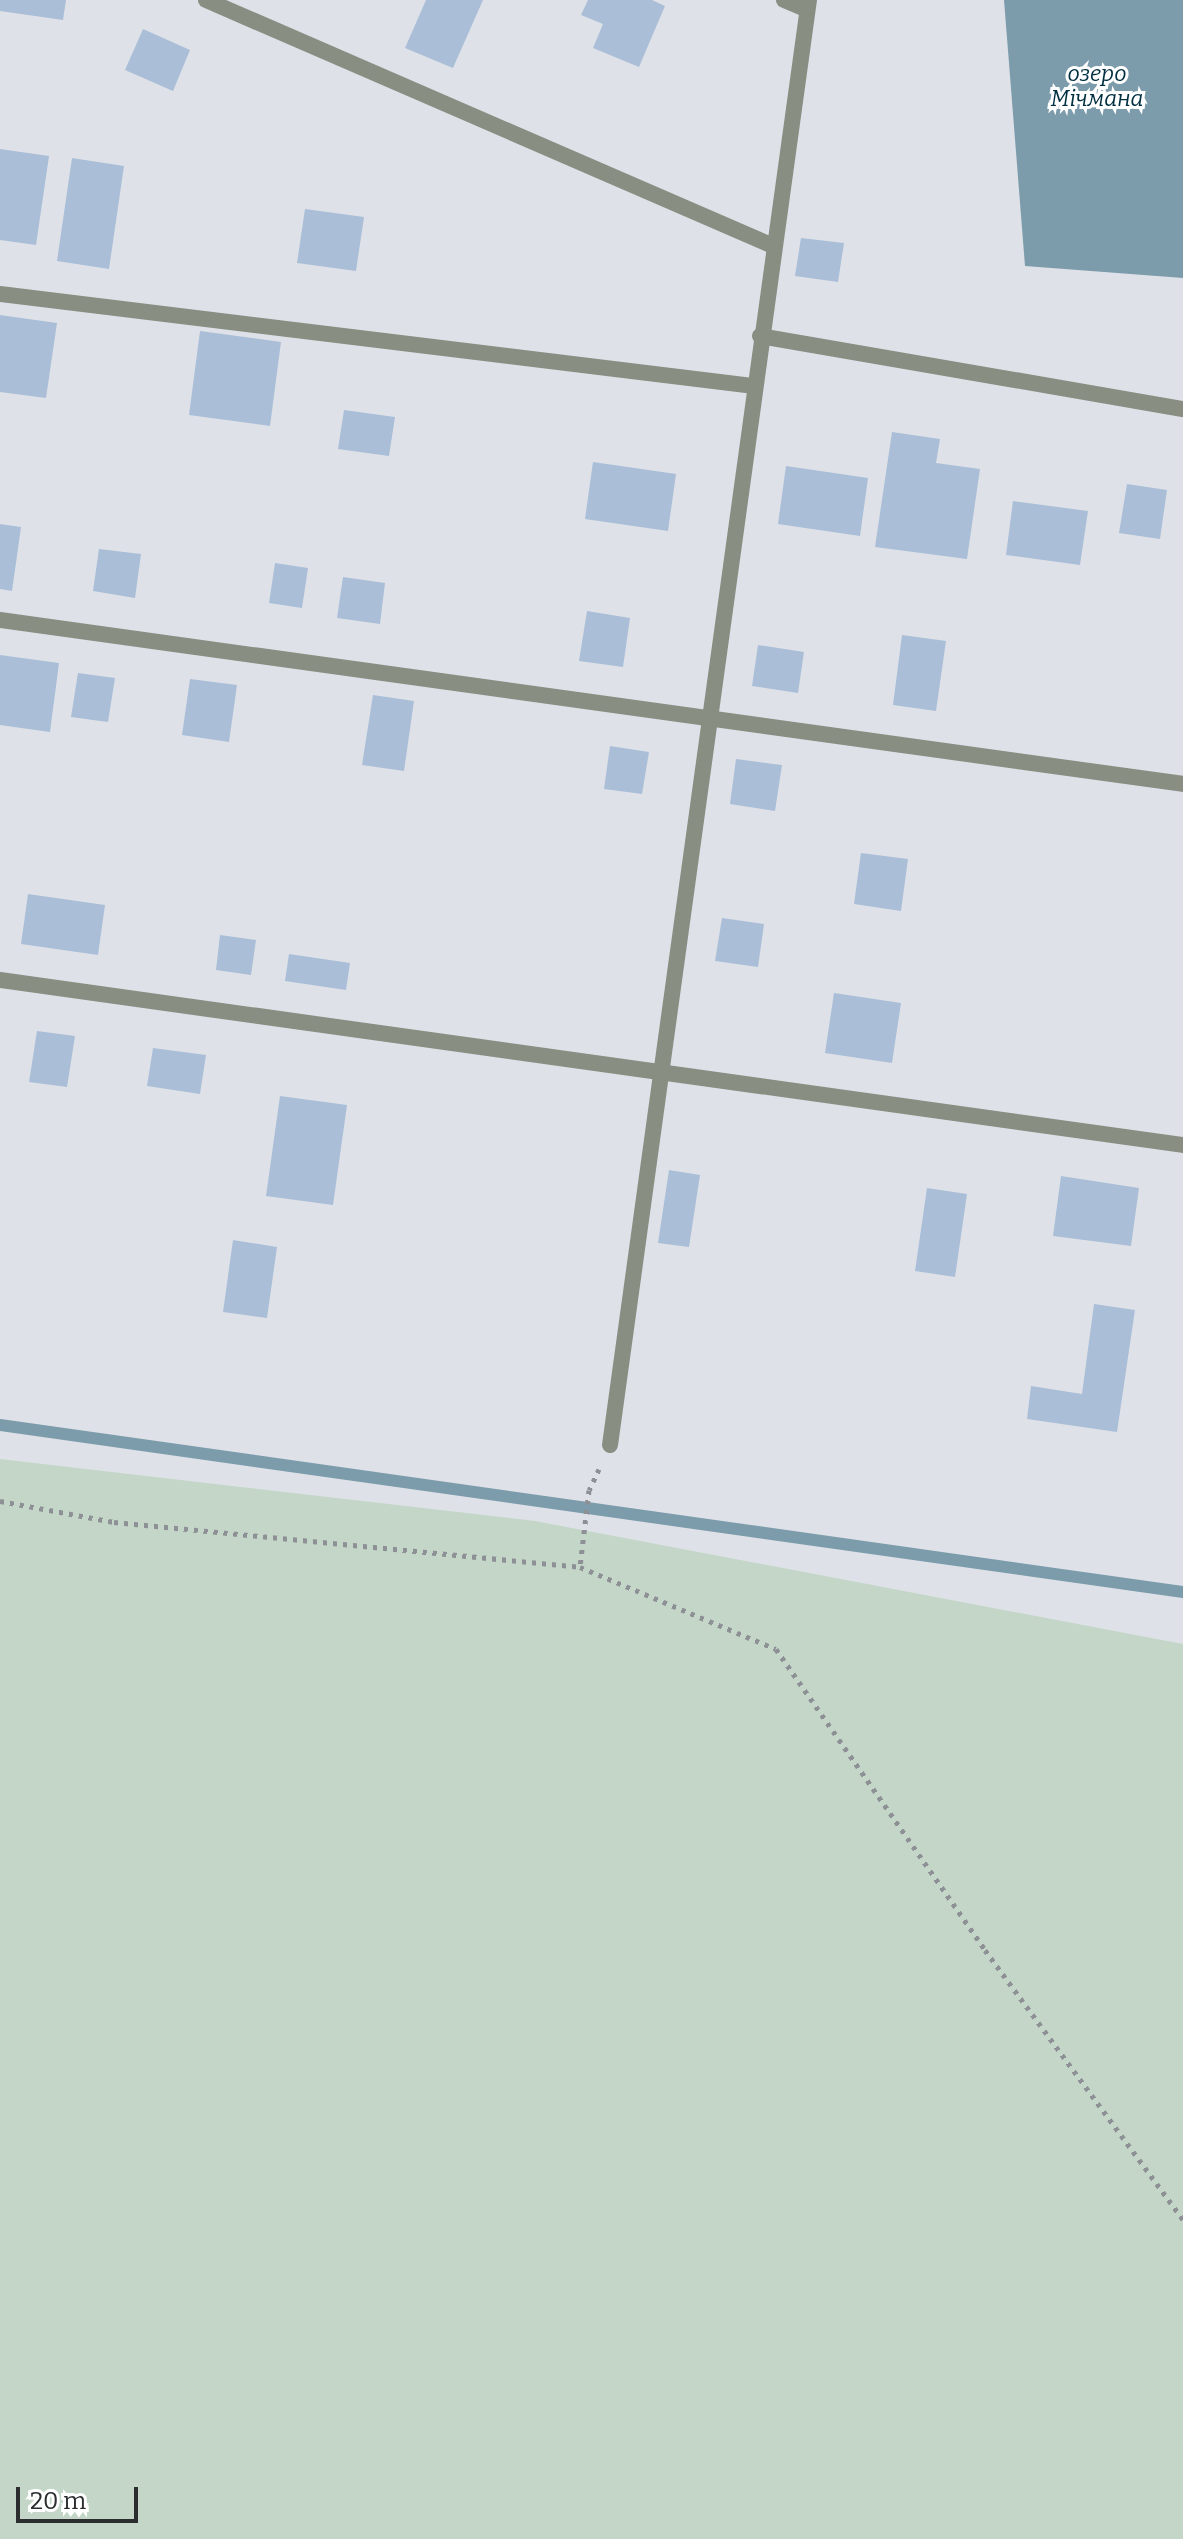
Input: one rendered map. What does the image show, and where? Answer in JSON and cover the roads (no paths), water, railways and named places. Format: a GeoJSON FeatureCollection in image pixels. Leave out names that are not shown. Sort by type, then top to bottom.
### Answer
{"type":"FeatureCollection","features":[{"type":"Feature","properties":{"kind":"street"},"geometry":{"type":"LineString","coordinates":[[206,0],[773,246]]}},
{"type":"Feature","properties":{"kind":"street"},"geometry":{"type":"LineString","coordinates":[[610,1445],[807,5],[784,0]]}},
{"type":"Feature","properties":{"kind":"street"},"geometry":{"type":"LineString","coordinates":[[0,294],[754,386]]}},
{"type":"Feature","properties":{"kind":"street"},"geometry":{"type":"LineString","coordinates":[[760,336],[1183,409]]}},
{"type":"Feature","properties":{"kind":"street"},"geometry":{"type":"LineString","coordinates":[[0,620],[1183,784]]}},
{"type":"Feature","properties":{"kind":"street"},"geometry":{"type":"LineString","coordinates":[[0,980],[1183,1145]]}},
{"type":"Feature","properties":{"kind":"water","name":"озеро Мічмана"},"geometry":{"type":"Polygon","coordinates":[[[1004,0],[1183,0],[1183,278],[1025,266],[1004,0]]]}},
{"type":"Feature","properties":{"kind":"waterway"},"geometry":{"type":"LineString","coordinates":[[0,1425],[1183,1592]]}}]}
